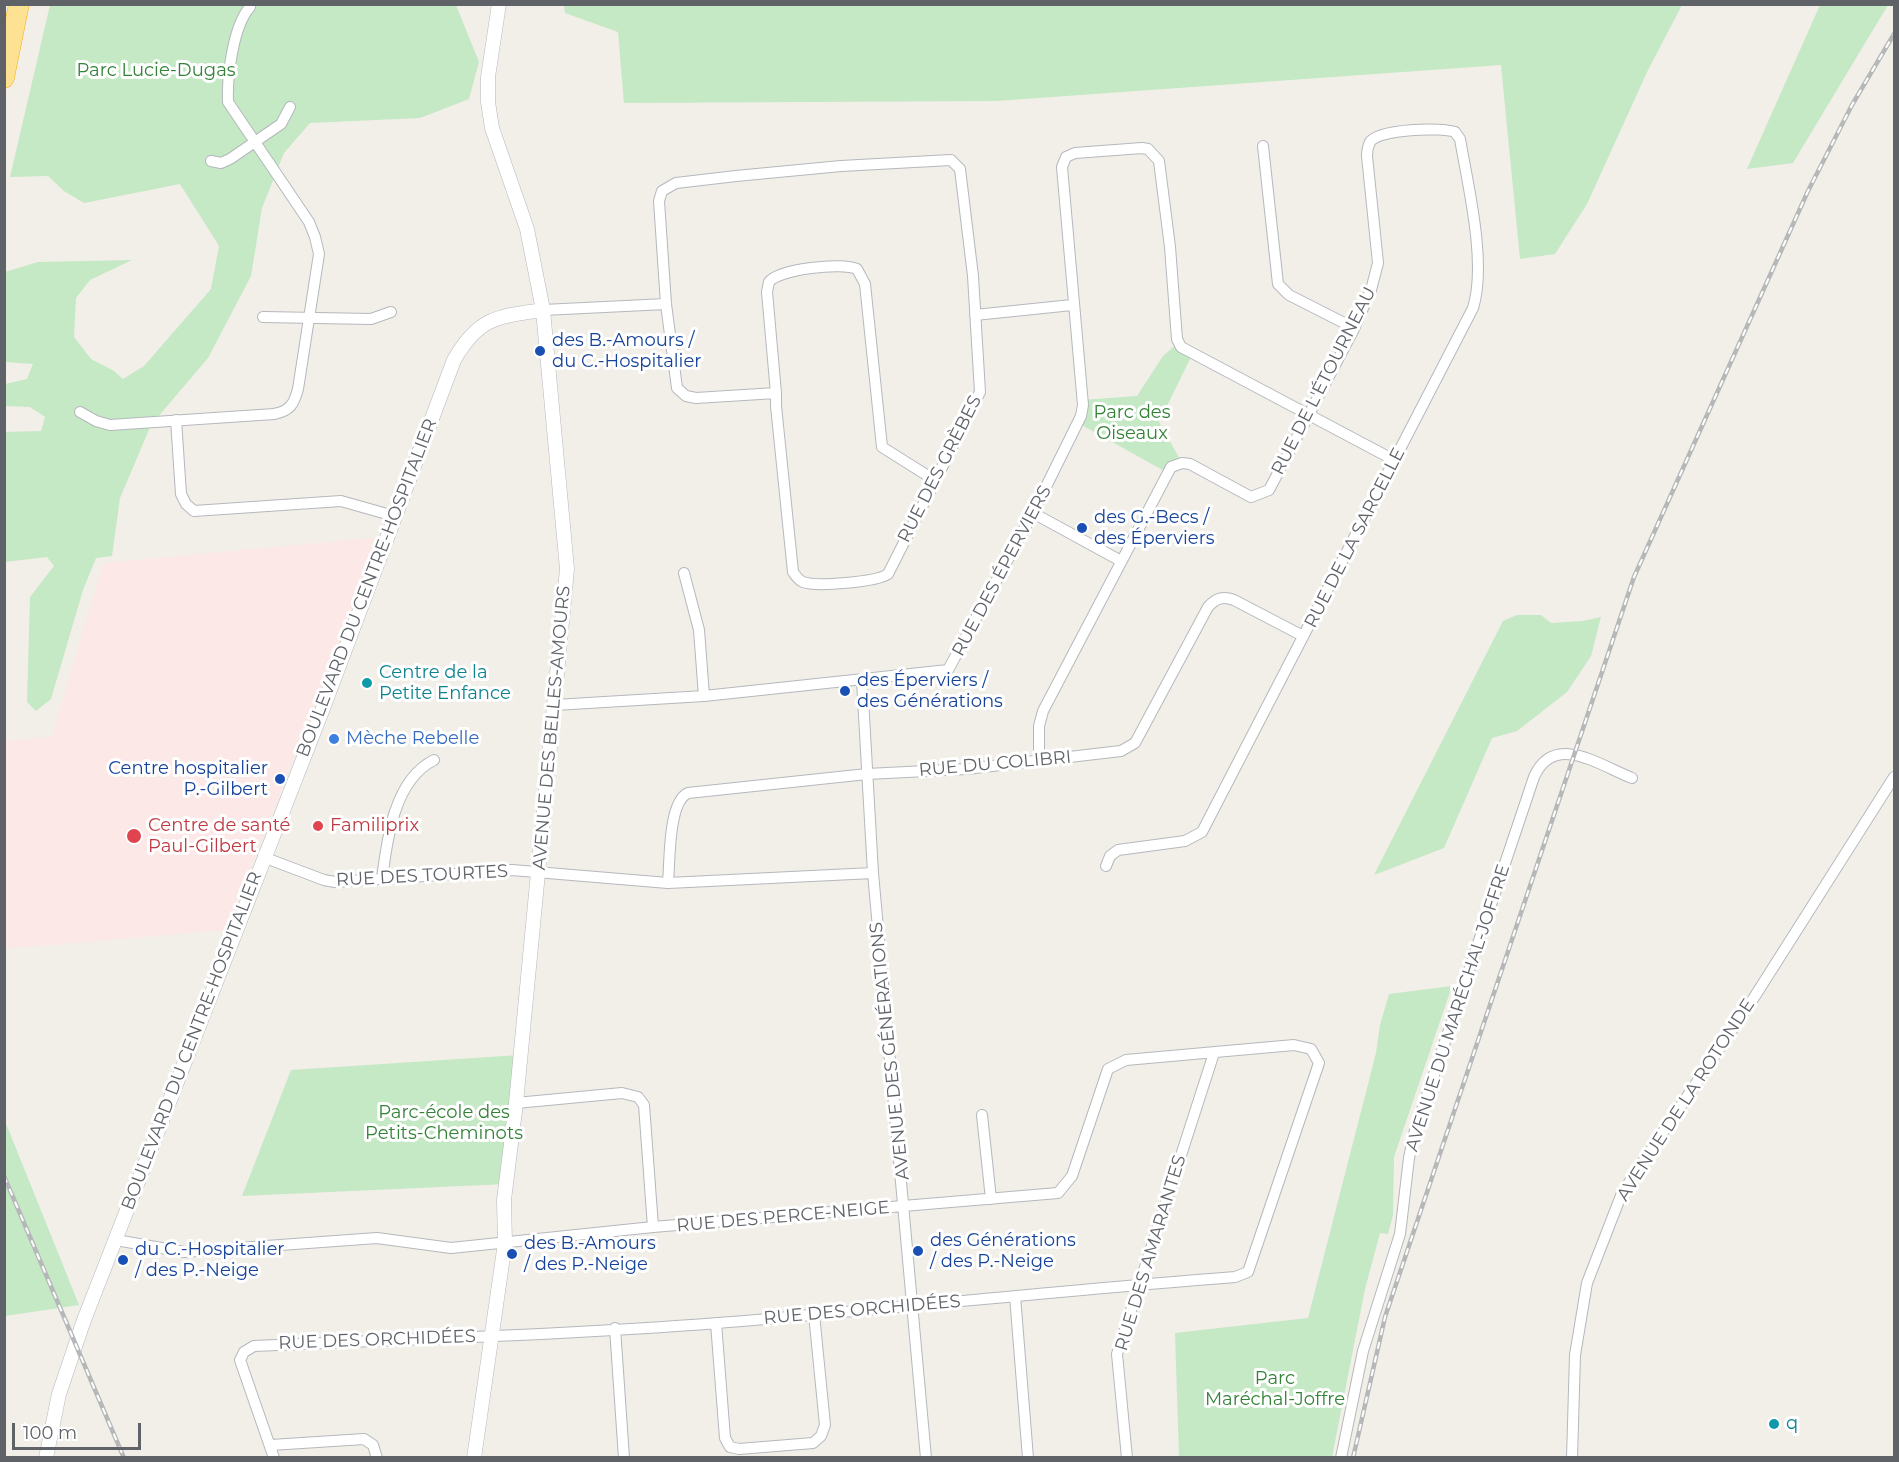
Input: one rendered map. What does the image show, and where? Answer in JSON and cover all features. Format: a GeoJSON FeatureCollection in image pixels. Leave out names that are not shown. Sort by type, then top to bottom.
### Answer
{"type":"FeatureCollection","features":[{"type":"Feature","properties":{"kind":"highway"},"geometry":{"type":"LineString","coordinates":[[4,36],[12,4]]}},
{"type":"Feature","properties":{"kind":"highway"},"geometry":{"type":"LineString","coordinates":[[4,78],[19,4]]}},
{"type":"Feature","properties":{"kind":"street","name":"AVENUE DES BELLES-AMOURS"},"geometry":{"type":"LineString","coordinates":[[474,1458],[505,1243],[504,1200],[516,1103],[567,569],[543,310],[527,229],[492,128],[488,102],[488,77],[499,4]]}},
{"type":"Feature","properties":{"kind":"street"},"geometry":{"type":"LineString","coordinates":[[80,412],[96,421],[110,425],[286,411],[294,402],[319,254],[309,222],[234,113],[228,95],[238,25],[250,8]]}},
{"type":"Feature","properties":{"kind":"street"},"geometry":{"type":"LineString","coordinates":[[211,161],[221,163],[255,142],[281,124],[290,107]]}},
{"type":"Feature","properties":{"kind":"street","name":"RUE DE L'ÉTOURNEAU"},"geometry":{"type":"LineString","coordinates":[[1039,761],[1039,726],[1043,711],[1171,467],[1182,463],[1190,464],[1251,497],[1269,490],[1368,298],[1378,263],[1366,156],[1371,141],[1379,135],[1395,131],[1455,132]]}},
{"type":"Feature","properties":{"kind":"street","name":"RUE DE LA SARCELLE"},"geometry":{"type":"LineString","coordinates":[[1106,866],[1110,855],[1118,850],[1185,842],[1202,832],[1473,308],[1479,289],[1460,139],[1455,132]]}},
{"type":"Feature","properties":{"kind":"street"},"geometry":{"type":"LineString","coordinates":[[1263,146],[1278,284],[1289,295],[1354,328]]}},
{"type":"Feature","properties":{"kind":"street","name":"RUE DES ÉPERVIERS"},"geometry":{"type":"LineString","coordinates":[[555,705],[704,696],[862,681],[948,670],[1033,513],[1083,409],[1072,306],[1062,167],[1066,157],[1075,153],[1142,147],[1153,153],[1159,161],[1178,343],[1188,353],[1308,415]]}},
{"type":"Feature","properties":{"kind":"street","name":"RUE DES GRÈBES"},"geometry":{"type":"LineString","coordinates":[[945,159],[951,160],[960,169],[975,315],[980,392],[936,481],[884,577],[813,584],[799,580],[793,572],[776,393],[696,398],[682,393],[676,382],[666,304],[659,201],[662,191],[669,185],[758,174],[945,159]]}},
{"type":"Feature","properties":{"kind":"street"},"geometry":{"type":"LineString","coordinates":[[776,393],[768,282],[781,272],[843,266],[857,269],[865,284],[882,447],[936,481]]}},
{"type":"Feature","properties":{"kind":"street"},"geometry":{"type":"LineString","coordinates":[[543,310],[666,304]]}},
{"type":"Feature","properties":{"kind":"street"},"geometry":{"type":"LineString","coordinates":[[975,315],[1072,306]]}},
{"type":"Feature","properties":{"kind":"street","name":"BOULEVARD DU CENTRE-HOSPITALIER"},"geometry":{"type":"LineString","coordinates":[[46,1458],[58,1394],[84,1320],[345,651],[454,360],[468,336],[493,319],[543,310]]}},
{"type":"Feature","properties":{"kind":"street"},"geometry":{"type":"LineString","coordinates":[[263,317],[371,319],[391,312]]}},
{"type":"Feature","properties":{"kind":"street"},"geometry":{"type":"LineString","coordinates":[[1308,415],[1394,460]]}},
{"type":"Feature","properties":{"kind":"street"},"geometry":{"type":"LineString","coordinates":[[176,420],[181,494],[186,504],[194,511],[341,501],[394,516]]}},
{"type":"Feature","properties":{"kind":"street"},"geometry":{"type":"LineString","coordinates":[[1033,513],[1121,561]]}},
{"type":"Feature","properties":{"kind":"street"},"geometry":{"type":"LineString","coordinates":[[684,573],[699,630],[704,696]]}},
{"type":"Feature","properties":{"kind":"street","name":"RUE DU COLIBRI"},"geometry":{"type":"LineString","coordinates":[[668,883],[674,810],[683,795],[867,774],[1039,761],[1121,751],[1135,743],[1208,608],[1217,599],[1225,597],[1234,600],[1303,636]]}},
{"type":"Feature","properties":{"kind":"street","name":"AVENUE DES GÉNÉRATIONS"},"geometry":{"type":"LineString","coordinates":[[862,681],[873,873],[926,1458]]}},
{"type":"Feature","properties":{"kind":"street","name":"AVENUE DU MARÉCHAL-JOFFRE"},"geometry":{"type":"LineString","coordinates":[[1341,1458],[1364,1352],[1400,1234],[1414,1134],[1534,777],[1542,762],[1558,753],[1579,757],[1632,778]]}},
{"type":"Feature","properties":{"kind":"street"},"geometry":{"type":"LineString","coordinates":[[382,879],[389,833],[404,792],[414,773],[434,760]]}},
{"type":"Feature","properties":{"kind":"street","name":"AVENUE DE LA ROTONDE"},"geometry":{"type":"LineString","coordinates":[[1572,1458],[1575,1355],[1587,1283],[1622,1193],[1755,996],[1894,777]]}},
{"type":"Feature","properties":{"kind":"street","name":"RUE DES TOURTES"},"geometry":{"type":"LineString","coordinates":[[263,857],[324,880],[539,871],[668,883],[873,873]]}},
{"type":"Feature","properties":{"kind":"street","name":"RUE DES PERCE-NEIGE"},"geometry":{"type":"LineString","coordinates":[[116,1240],[184,1252],[377,1238],[451,1248],[653,1227],[1058,1193],[1072,1176],[1108,1069],[1126,1060],[1294,1045],[1311,1049],[1319,1063]]}},
{"type":"Feature","properties":{"kind":"street","name":"RUE DES AMARANTES"},"geometry":{"type":"LineString","coordinates":[[1127,1458],[1118,1354],[1214,1053]]}},
{"type":"Feature","properties":{"kind":"street","name":"RUE DES ORCHIDÉES"},"geometry":{"type":"LineString","coordinates":[[270,1445],[240,1360],[244,1352],[254,1346],[716,1323],[914,1307],[1141,1282],[1235,1276],[1248,1272],[1319,1063]]}},
{"type":"Feature","properties":{"kind":"street"},"geometry":{"type":"LineString","coordinates":[[516,1103],[622,1093],[638,1097],[644,1105],[653,1227]]}},
{"type":"Feature","properties":{"kind":"street"},"geometry":{"type":"LineString","coordinates":[[982,1115],[991,1198]]}},
{"type":"Feature","properties":{"kind":"street"},"geometry":{"type":"LineString","coordinates":[[1015,1296],[1028,1458]]}},
{"type":"Feature","properties":{"kind":"street"},"geometry":{"type":"LineString","coordinates":[[716,1323],[725,1438],[730,1446],[739,1449],[813,1443],[821,1436],[825,1425],[814,1314]]}},
{"type":"Feature","properties":{"kind":"street"},"geometry":{"type":"LineString","coordinates":[[615,1328],[624,1458]]}},
{"type":"Feature","properties":{"kind":"street"},"geometry":{"type":"LineString","coordinates":[[274,1458],[270,1445],[364,1439],[373,1445],[377,1458]]}},
{"type":"Feature","properties":{"kind":"shaded area","name":"Centre de santé Paul-Gilbert"},"geometry":{"type":"Polygon","coordinates":[[[380,537],[226,930],[5,949],[5,741],[52,737],[103,563],[380,537]]]}},
{"type":"Feature","properties":{"kind":"green space"},"geometry":{"type":"Polygon","coordinates":[[[564,4],[1682,5],[1648,70],[1587,204],[1555,254],[1520,259],[1501,65],[996,101],[624,103],[618,32],[565,13],[564,4]]]}},
{"type":"Feature","properties":{"kind":"green space","name":"Parc Lucie-Dugas"},"geometry":{"type":"Polygon","coordinates":[[[50,5],[456,5],[479,62],[469,99],[420,118],[310,123],[284,153],[262,208],[251,276],[208,358],[151,425],[120,498],[112,556],[96,558],[83,590],[51,699],[36,711],[27,702],[30,597],[54,566],[47,557],[5,562],[4,432],[41,431],[45,417],[30,407],[5,406],[5,384],[27,379],[33,364],[5,362],[5,272],[38,262],[132,260],[90,280],[76,298],[74,337],[91,359],[114,371],[123,379],[144,366],[211,289],[219,246],[180,184],[84,203],[64,191],[48,176],[10,177],[50,5]]]}},
{"type":"Feature","properties":{"kind":"green space"},"geometry":{"type":"Polygon","coordinates":[[[1820,5],[1888,5],[1793,163],[1747,169],[1820,5]]]}},
{"type":"Feature","properties":{"kind":"green space","name":"Parc des Oiseaux"},"geometry":{"type":"Polygon","coordinates":[[[1178,343],[1192,355],[1159,422],[1182,463],[1168,473],[1078,423],[1082,400],[1137,396],[1163,356],[1178,343]]]}},
{"type":"Feature","properties":{"kind":"green space"},"geometry":{"type":"Polygon","coordinates":[[[1517,615],[1541,615],[1551,623],[1583,621],[1601,617],[1591,656],[1567,692],[1517,731],[1492,738],[1444,848],[1374,875],[1503,621],[1517,615]]]}},
{"type":"Feature","properties":{"kind":"green space","name":"Parc Maréchal-Joffre"},"geometry":{"type":"Polygon","coordinates":[[[1452,986],[1394,1157],[1393,1215],[1388,1234],[1380,1233],[1365,1289],[1332,1457],[1179,1457],[1175,1333],[1308,1318],[1389,994],[1452,986]]]}},
{"type":"Feature","properties":{"kind":"green space","name":"Parc-école des Petits-Cheminots"},"geometry":{"type":"Polygon","coordinates":[[[520,1055],[506,1184],[242,1196],[291,1070],[520,1055]]]}},
{"type":"Feature","properties":{"kind":"green space"},"geometry":{"type":"Polygon","coordinates":[[[5,1121],[79,1305],[5,1316],[5,1121]]]}},
{"type":"Feature","properties":{"kind":"railway"},"geometry":{"type":"LineString","coordinates":[[1353,1458],[1385,1317],[1634,577],[1808,191],[1852,105],[1894,34]]}},
{"type":"Feature","properties":{"kind":"railway"},"geometry":{"type":"LineString","coordinates":[[4,1176],[124,1458]]}},
{"type":"Feature","properties":{"kind":"place","name":"des B.-Amours / du C.-Hospitalier"},"geometry":{"type":"Point","coordinates":[540,351]}},
{"type":"Feature","properties":{"kind":"place","name":"des G.-Becs / des Éperviers"},"geometry":{"type":"Point","coordinates":[1082,528]}},
{"type":"Feature","properties":{"kind":"place","name":"Centre de la Petite Enfance"},"geometry":{"type":"Point","coordinates":[367,683]}},
{"type":"Feature","properties":{"kind":"place","name":"des Éperviers / des Générations"},"geometry":{"type":"Point","coordinates":[845,691]}},
{"type":"Feature","properties":{"kind":"place","name":"Mèche Rebelle"},"geometry":{"type":"Point","coordinates":[334,739]}},
{"type":"Feature","properties":{"kind":"place","name":"Centre hospitalier P.-Gilbert"},"geometry":{"type":"Point","coordinates":[280,779]}},
{"type":"Feature","properties":{"kind":"place","name":"Familiprix"},"geometry":{"type":"Point","coordinates":[318,826]}},
{"type":"Feature","properties":{"kind":"place","name":"Centre de santé Paul-Gilbert"},"geometry":{"type":"Point","coordinates":[134,836]}},
{"type":"Feature","properties":{"kind":"place","name":"des Générations / des P.-Neige"},"geometry":{"type":"Point","coordinates":[918,1251]}},
{"type":"Feature","properties":{"kind":"place","name":"des B.-Amours / des P.-Neige"},"geometry":{"type":"Point","coordinates":[512,1254]}},
{"type":"Feature","properties":{"kind":"place","name":"du C.-Hospitalier / des P.-Neige"},"geometry":{"type":"Point","coordinates":[123,1260]}},
{"type":"Feature","properties":{"kind":"place","name":"q"},"geometry":{"type":"Point","coordinates":[1774,1424]}}]}
